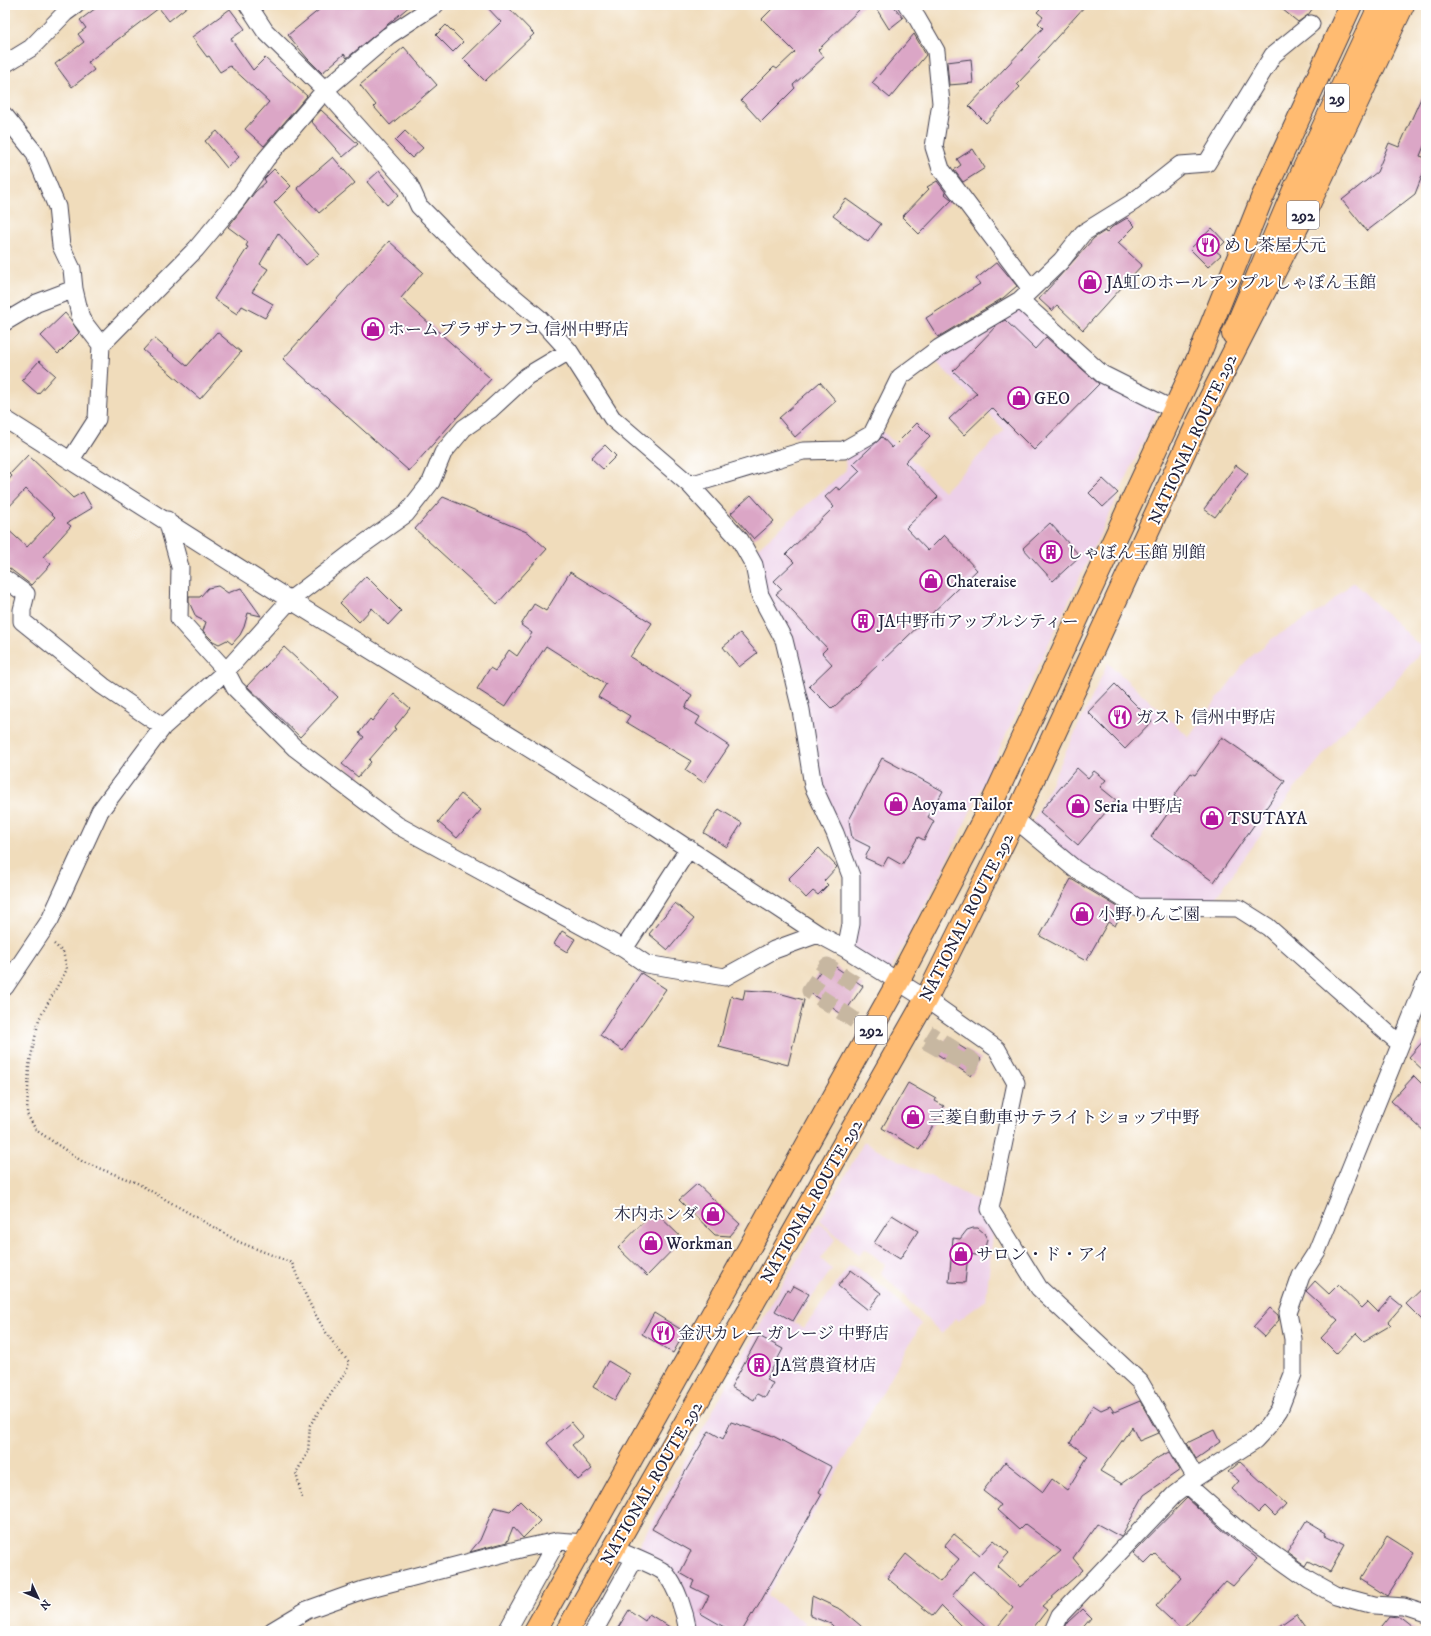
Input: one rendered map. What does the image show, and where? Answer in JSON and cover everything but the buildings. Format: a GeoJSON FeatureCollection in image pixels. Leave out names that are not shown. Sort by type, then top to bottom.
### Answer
{"type":"FeatureCollection","features":[{"type":"Feature","properties":{"kind":"main road","name":"NATIONAL ROUTE 292"},"geometry":{"type":"LineString","coordinates":[[535,1631],[898,982],[992,803],[1198,358],[1262,198],[1351,5]]}},
{"type":"Feature","properties":{"kind":"main road","name":"29"},"geometry":{"type":"LineString","coordinates":[[1198,422],[1220,362],[1293,192],[1380,5]]}},
{"type":"Feature","properties":{"kind":"main road","name":"NATIONAL ROUTE 292"},"geometry":{"type":"LineString","coordinates":[[567,1631],[926,999],[1015,819],[1198,422],[1310,202],[1403,5]]}},
{"type":"Feature","properties":{"kind":"main road","name":"29"},"geometry":{"type":"LineString","coordinates":[[1173,411],[1202,366],[1293,192]]}},
{"type":"Feature","properties":{"kind":"street"},"geometry":{"type":"LineString","coordinates":[[5,64],[31,48],[65,13],[76,5]]}},
{"type":"Feature","properties":{"kind":"street"},"geometry":{"type":"LineString","coordinates":[[248,5],[265,31],[325,90],[409,184],[419,206],[485,274],[539,318],[568,351],[612,418],[690,485],[740,540],[754,565],[760,595],[784,640],[801,710],[813,786],[835,833],[851,876],[851,924],[846,949]]}},
{"type":"Feature","properties":{"kind":"street"},"geometry":{"type":"LineString","coordinates":[[101,345],[196,249],[237,200],[266,159],[325,90],[388,36],[435,5]]}},
{"type":"Feature","properties":{"kind":"street"},"geometry":{"type":"LineString","coordinates":[[908,5],[936,51],[941,103],[934,147],[941,169],[1026,294],[1102,374],[1173,411]]}},
{"type":"Feature","properties":{"kind":"street"},"geometry":{"type":"LineString","coordinates":[[690,485],[803,451],[844,450],[872,434],[900,377],[939,348],[1026,294],[1061,261],[1083,233],[1133,202],[1180,165],[1207,163],[1273,55],[1311,24]]}},
{"type":"Feature","properties":{"kind":"street"},"geometry":{"type":"LineString","coordinates":[[5,116],[34,152],[57,207],[61,246],[72,270],[74,289],[81,319],[101,345],[97,419],[70,461]]}},
{"type":"Feature","properties":{"kind":"street"},"geometry":{"type":"LineString","coordinates":[[5,322],[37,303],[74,289]]}},
{"type":"Feature","properties":{"kind":"street"},"geometry":{"type":"LineString","coordinates":[[5,987],[50,920],[100,811],[163,727],[226,672],[290,600],[358,548],[406,514],[431,482],[443,453],[464,428],[490,410],[527,376],[568,351]]}},
{"type":"Feature","properties":{"kind":"street"},"geometry":{"type":"LineString","coordinates":[[5,419],[70,461],[167,520],[290,600],[689,848],[818,934],[846,949],[926,999],[998,1049],[1016,1083],[990,1209],[1038,1288],[1140,1382],[1191,1481],[1237,1529],[1309,1580],[1336,1595],[1373,1605],[1405,1607],[1426,1614]]}},
{"type":"Feature","properties":{"kind":"street"},"geometry":{"type":"LineString","coordinates":[[167,520],[180,567],[180,619],[226,672],[235,688],[295,748],[397,825],[624,949],[646,964],[725,977],[774,950],[818,934]]}},
{"type":"Feature","properties":{"kind":"street"},"geometry":{"type":"LineString","coordinates":[[5,579],[26,594],[22,610],[22,621],[103,686],[163,727]]}},
{"type":"Feature","properties":{"kind":"street"},"geometry":{"type":"LineString","coordinates":[[1015,819],[1075,869],[1137,907],[1238,908],[1268,927],[1400,1044]]}},
{"type":"Feature","properties":{"kind":"street"},"geometry":{"type":"LineString","coordinates":[[624,949],[689,848]]}},
{"type":"Feature","properties":{"kind":"street"},"geometry":{"type":"LineString","coordinates":[[1053,1631],[1060,1616],[1174,1495],[1191,1481],[1255,1440],[1268,1426],[1279,1410],[1293,1374],[1293,1339],[1288,1313],[1301,1276],[1316,1251],[1426,981]]}},
{"type":"Feature","properties":{"kind":"street"},"geometry":{"type":"LineString","coordinates":[[507,1631],[557,1541]]}},
{"type":"Feature","properties":{"kind":"street"},"geometry":{"type":"LineString","coordinates":[[272,1631],[307,1610],[363,1590],[524,1548],[557,1541],[585,1543]]}},
{"type":"Feature","properties":{"kind":"street"},"geometry":{"type":"LineString","coordinates":[[614,1549],[664,1572],[676,1592],[683,1610],[688,1631]]}},
{"type":"Feature","properties":{"kind":"street"},"geometry":{"type":"LineString","coordinates":[[594,1631],[635,1558]]}},
{"type":"Feature","properties":{"kind":"path"},"geometry":{"type":"LineString","coordinates":[[41,933],[63,952],[67,969],[39,1019],[28,1066],[27,1114],[36,1130],[83,1162],[137,1183],[238,1242],[292,1263],[305,1297],[335,1348],[349,1362],[347,1370],[310,1424],[308,1452],[296,1473],[302,1498]]}},
{"type":"Feature","properties":{"kind":"shaded area"},"geometry":{"type":"Polygon","coordinates":[[[1020,300],[1102,374],[1161,404],[941,874],[887,976],[846,949],[851,876],[813,786],[801,710],[749,556],[846,470],[844,450],[876,425],[944,491],[1005,430],[929,355],[1020,300]]]}},
{"type":"Feature","properties":{"kind":"shaded area"},"geometry":{"type":"Polygon","coordinates":[[[1353,582],[1423,649],[1390,688],[1339,736],[1293,791],[1208,908],[1137,907],[1029,830],[1108,663],[1189,737],[1246,661],[1273,638],[1323,609],[1353,582]]]}},
{"type":"Feature","properties":{"kind":"shaded area"},"geometry":{"type":"Polygon","coordinates":[[[864,1142],[978,1201],[982,1211],[994,1225],[986,1300],[958,1321],[955,1318],[942,1334],[881,1273],[885,1265],[865,1248],[859,1256],[820,1220],[864,1142]]]}},
{"type":"Feature","properties":{"kind":"shaded area"},"geometry":{"type":"Polygon","coordinates":[[[819,1222],[836,1238],[821,1259],[832,1269],[794,1323],[804,1328],[849,1266],[855,1266],[885,1288],[921,1324],[767,1596],[805,1623],[804,1631],[694,1631],[665,1565],[638,1547],[768,1310],[819,1222]]]}},
{"type":"Feature","properties":{"kind":"tunnel"},"geometry":{"type":"LineString","coordinates":[[855,984],[827,966],[810,991],[865,1027]]}},
{"type":"Feature","properties":{"kind":"tunnel"},"geometry":{"type":"LineString","coordinates":[[926,1041],[970,1066],[972,1061],[928,1033]]}},
{"type":"Feature","properties":{"kind":"place","name":"めし茶屋大元"},"geometry":{"type":"Point","coordinates":[1208,245]}},
{"type":"Feature","properties":{"kind":"place","name":"JA虹のホールアップルしゃぼん玉館"},"geometry":{"type":"Point","coordinates":[1090,282]}},
{"type":"Feature","properties":{"kind":"place","name":"ホームプラザナフコ 信州中野店"},"geometry":{"type":"Point","coordinates":[373,329]}},
{"type":"Feature","properties":{"kind":"place","name":"GEO"},"geometry":{"type":"Point","coordinates":[1019,398]}},
{"type":"Feature","properties":{"kind":"place","name":"しゃぼん玉館 別館"},"geometry":{"type":"Point","coordinates":[1051,552]}},
{"type":"Feature","properties":{"kind":"place","name":"Chateraise"},"geometry":{"type":"Point","coordinates":[931,581]}},
{"type":"Feature","properties":{"kind":"place","name":"JA中野市アップルシティー"},"geometry":{"type":"Point","coordinates":[863,621]}},
{"type":"Feature","properties":{"kind":"place","name":"ガスト 信州中野店"},"geometry":{"type":"Point","coordinates":[1120,717]}},
{"type":"Feature","properties":{"kind":"place","name":"Aoyama Tailor"},"geometry":{"type":"Point","coordinates":[896,804]}},
{"type":"Feature","properties":{"kind":"place","name":"Seria 中野店"},"geometry":{"type":"Point","coordinates":[1078,806]}},
{"type":"Feature","properties":{"kind":"place","name":"TSUTAYA"},"geometry":{"type":"Point","coordinates":[1212,818]}},
{"type":"Feature","properties":{"kind":"place","name":"小野りんご園"},"geometry":{"type":"Point","coordinates":[1082,914]}},
{"type":"Feature","properties":{"kind":"place","name":"三菱自動車サテライトショップ中野"},"geometry":{"type":"Point","coordinates":[913,1117]}},
{"type":"Feature","properties":{"kind":"place","name":"木内ホンダ"},"geometry":{"type":"Point","coordinates":[713,1214]}},
{"type":"Feature","properties":{"kind":"place","name":"Workman"},"geometry":{"type":"Point","coordinates":[651,1243]}},
{"type":"Feature","properties":{"kind":"place","name":"サロン・ド・アイ"},"geometry":{"type":"Point","coordinates":[961,1254]}},
{"type":"Feature","properties":{"kind":"place","name":"金沢カレー ガレージ 中野店"},"geometry":{"type":"Point","coordinates":[663,1333]}},
{"type":"Feature","properties":{"kind":"place","name":"JA営農資材店"},"geometry":{"type":"Point","coordinates":[759,1365]}}]}
